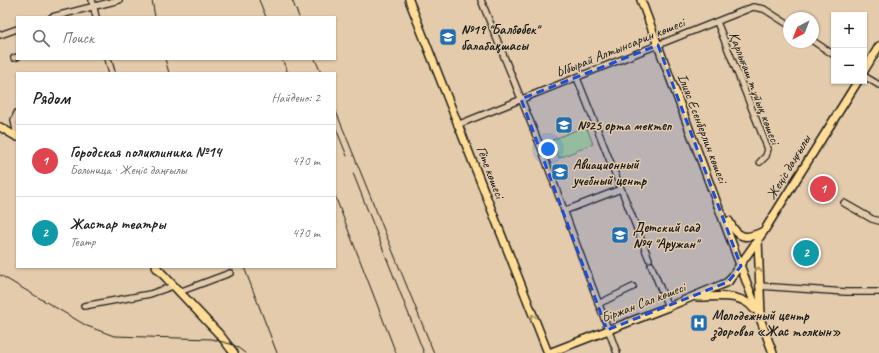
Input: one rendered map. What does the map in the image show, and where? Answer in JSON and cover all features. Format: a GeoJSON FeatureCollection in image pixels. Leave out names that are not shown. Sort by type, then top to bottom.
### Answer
{"type":"FeatureCollection","features":[{"type":"Feature","properties":{"kind":"main road","name":"Гёте көшесі"},"geometry":{"type":"LineString","coordinates":[[409,0],[548,353]]}},
{"type":"Feature","properties":{"kind":"main road","name":"Ілияс Есенберлин көшесі"},"geometry":{"type":"LineString","coordinates":[[641,0],[774,353]]}},
{"type":"Feature","properties":{"kind":"main road"},"geometry":{"type":"LineString","coordinates":[[867,66],[879,46]]}},
{"type":"Feature","properties":{"kind":"main road","name":"Жеңіс даңғылы"},"geometry":{"type":"LineString","coordinates":[[741,266],[856,84]]}},
{"type":"Feature","properties":{"kind":"main road"},"geometry":{"type":"LineString","coordinates":[[0,127],[16,136]]}},
{"type":"Feature","properties":{"kind":"main road"},"geometry":{"type":"LineString","coordinates":[[718,203],[734,232],[746,237],[764,231]]}},
{"type":"Feature","properties":{"kind":"main road"},"geometry":{"type":"LineString","coordinates":[[758,239],[761,320]]}},
{"type":"Feature","properties":{"kind":"main road","name":"Біржан Сал көшесі"},"geometry":{"type":"LineString","coordinates":[[548,353],[668,307],[728,282],[741,266]]}},
{"type":"Feature","properties":{"kind":"main road"},"geometry":{"type":"LineString","coordinates":[[157,268],[220,335],[234,353]]}},
{"type":"Feature","properties":{"kind":"main road"},"geometry":{"type":"LineString","coordinates":[[693,297],[738,298],[750,304],[761,320]]}},
{"type":"Feature","properties":{"kind":"street"},"geometry":{"type":"LineString","coordinates":[[55,16],[93,3],[119,0]]}},
{"type":"Feature","properties":{"kind":"street"},"geometry":{"type":"LineString","coordinates":[[481,0],[521,99],[564,211],[607,330],[617,353]]}},
{"type":"Feature","properties":{"kind":"street"},"geometry":{"type":"LineString","coordinates":[[93,3],[96,16]]}},
{"type":"Feature","properties":{"kind":"street","name":"Ыбырай Алтынсарин көшесі"},"geometry":{"type":"LineString","coordinates":[[457,125],[754,7],[764,9],[783,21]]}},
{"type":"Feature","properties":{"kind":"street","name":"Қарлығаш тұйық көшесі"},"geometry":{"type":"LineString","coordinates":[[717,22],[768,149],[766,156],[760,162]]}},
{"type":"Feature","properties":{"kind":"street"},"geometry":{"type":"LineString","coordinates":[[0,34],[16,29]]}},
{"type":"Feature","properties":{"kind":"street"},"geometry":{"type":"LineString","coordinates":[[819,45],[831,52]]}},
{"type":"Feature","properties":{"kind":"street"},"geometry":{"type":"LineString","coordinates":[[108,60],[112,72]]}},
{"type":"Feature","properties":{"kind":"street"},"geometry":{"type":"LineString","coordinates":[[577,78],[649,259]]}},
{"type":"Feature","properties":{"kind":"street"},"geometry":{"type":"LineString","coordinates":[[867,78],[879,85]]}},
{"type":"Feature","properties":{"kind":"street"},"geometry":{"type":"LineString","coordinates":[[16,115],[14,120],[16,131]]}},
{"type":"Feature","properties":{"kind":"street"},"geometry":{"type":"LineString","coordinates":[[564,211],[621,189]]}},
{"type":"Feature","properties":{"kind":"street"},"geometry":{"type":"LineString","coordinates":[[844,203],[872,219],[879,221]]}},
{"type":"Feature","properties":{"kind":"street"},"geometry":{"type":"LineString","coordinates":[[651,265],[668,307]]}},
{"type":"Feature","properties":{"kind":"street"},"geometry":{"type":"LineString","coordinates":[[179,292],[230,273]]}},
{"type":"Feature","properties":{"kind":"street"},"geometry":{"type":"LineString","coordinates":[[84,306],[150,294],[173,286]]}},
{"type":"Feature","properties":{"kind":"street"},"geometry":{"type":"LineString","coordinates":[[759,286],[846,292],[879,292]]}},
{"type":"Feature","properties":{"kind":"street"},"geometry":{"type":"LineString","coordinates":[[598,304],[633,287]]}},
{"type":"Feature","properties":{"kind":"highlighted area"},"geometry":{"type":"Polygon","coordinates":[[[658,45],[741,266],[728,282],[607,330],[521,99],[658,45]]]}},
{"type":"Feature","properties":{"kind":"green space"},"geometry":{"type":"Polygon","coordinates":[[[586,126],[593,144],[559,158],[552,140],[586,126]]]}},
{"type":"Feature","properties":{"kind":"railway"},"geometry":{"type":"LineString","coordinates":[[152,0],[155,16]]}},
{"type":"Feature","properties":{"kind":"railway"},"geometry":{"type":"LineString","coordinates":[[259,0],[266,16]]}},
{"type":"Feature","properties":{"kind":"railway"},"geometry":{"type":"LineString","coordinates":[[292,0],[299,16]]}},
{"type":"Feature","properties":{"kind":"railway"},"geometry":{"type":"LineString","coordinates":[[165,60],[169,72]]}},
{"type":"Feature","properties":{"kind":"railway"},"geometry":{"type":"LineString","coordinates":[[282,60],[288,72]]}},
{"type":"Feature","properties":{"kind":"railway"},"geometry":{"type":"LineString","coordinates":[[315,60],[321,72]]}},
{"type":"Feature","properties":{"kind":"railway"},"geometry":{"type":"LineString","coordinates":[[336,111],[434,353]]}},
{"type":"Feature","properties":{"kind":"railway"},"geometry":{"type":"LineString","coordinates":[[336,128],[347,156]]}},
{"type":"Feature","properties":{"kind":"railway"},"geometry":{"type":"LineString","coordinates":[[353,173],[424,353]]}},
{"type":"Feature","properties":{"kind":"railway"},"geometry":{"type":"LineString","coordinates":[[336,199],[396,353]]}},
{"type":"Feature","properties":{"kind":"railway"},"geometry":{"type":"LineString","coordinates":[[244,268],[277,353]]}},
{"type":"Feature","properties":{"kind":"railway"},"geometry":{"type":"LineString","coordinates":[[0,275],[87,326],[114,336],[212,339],[234,345],[245,353]]}},
{"type":"Feature","properties":{"kind":"place","name":"№19 \"Балбөбек\" балабақшасы"},"geometry":{"type":"Point","coordinates":[448,37]}},
{"type":"Feature","properties":{"kind":"place","name":"№25 орта мектеп"},"geometry":{"type":"Point","coordinates":[564,125]}},
{"type":"Feature","properties":{"kind":"place","name":"Авиационный учебный центр"},"geometry":{"type":"Point","coordinates":[560,172]}},
{"type":"Feature","properties":{"kind":"place","name":"Городская поликлиника №14"},"geometry":{"type":"Point","coordinates":[823,189]}},
{"type":"Feature","properties":{"kind":"place","name":"Детский сад №4 \"Аружан\""},"geometry":{"type":"Point","coordinates":[620,235]}},
{"type":"Feature","properties":{"kind":"place","name":"Жастар театры"},"geometry":{"type":"Point","coordinates":[806,253]}},
{"type":"Feature","properties":{"kind":"place","name":"Молодежный центр здоровья «Жас толкын»"},"geometry":{"type":"Point","coordinates":[699,323]}}]}
